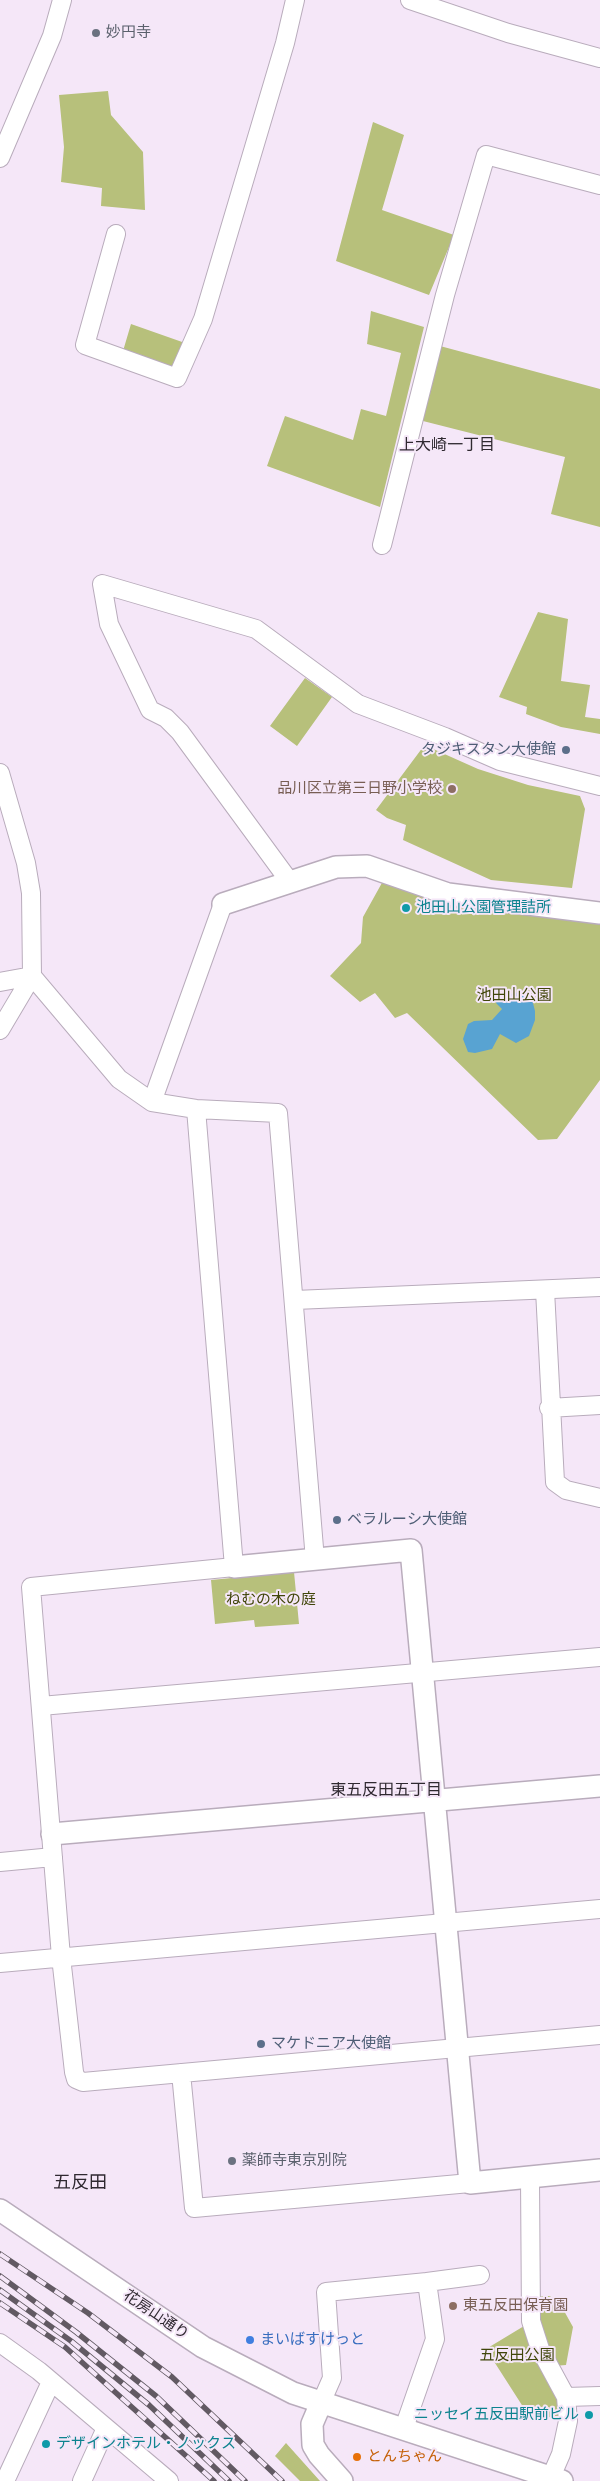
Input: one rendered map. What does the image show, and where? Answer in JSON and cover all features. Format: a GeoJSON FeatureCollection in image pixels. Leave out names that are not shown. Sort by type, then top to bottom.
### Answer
{"type":"FeatureCollection","features":[{"type":"Feature","properties":{"kind":"street"},"geometry":{"type":"LineString","coordinates":[[0,158],[52,36],[62,0]]}},
{"type":"Feature","properties":{"kind":"street"},"geometry":{"type":"LineString","coordinates":[[116,234],[85,345],[177,378],[204,319],[285,43],[295,0]]}},
{"type":"Feature","properties":{"kind":"street"},"geometry":{"type":"LineString","coordinates":[[410,0],[508,33],[600,58]]}},
{"type":"Feature","properties":{"kind":"street"},"geometry":{"type":"LineString","coordinates":[[382,545],[445,295],[486,155],[600,185]]}},
{"type":"Feature","properties":{"kind":"street"},"geometry":{"type":"LineString","coordinates":[[290,882],[180,732],[166,718],[150,710],[108,624],[102,584],[256,629],[358,704],[445,737],[500,761],[600,786]]}},
{"type":"Feature","properties":{"kind":"street"},"geometry":{"type":"LineString","coordinates":[[0,773],[3,794],[26,863],[31,893],[32,976],[0,1030]]}},
{"type":"Feature","properties":{"kind":"street"},"geometry":{"type":"LineString","coordinates":[[152,1102],[223,904],[336,867],[367,866],[448,894],[600,913]]}},
{"type":"Feature","properties":{"kind":"street"},"geometry":{"type":"LineString","coordinates":[[0,982],[32,976]]}},
{"type":"Feature","properties":{"kind":"street"},"geometry":{"type":"LineString","coordinates":[[32,976],[119,1079],[152,1102],[196,1109],[278,1113],[295,1300],[315,1560]]}},
{"type":"Feature","properties":{"kind":"street"},"geometry":{"type":"LineString","coordinates":[[196,1109],[234,1567]]}},
{"type":"Feature","properties":{"kind":"street"},"geometry":{"type":"LineString","coordinates":[[295,1300],[600,1287]]}},
{"type":"Feature","properties":{"kind":"street"},"geometry":{"type":"LineString","coordinates":[[545,1290],[549,1408],[554,1482],[566,1490],[600,1498]]}},
{"type":"Feature","properties":{"kind":"street"},"geometry":{"type":"LineString","coordinates":[[549,1408],[600,1405]]}},
{"type":"Feature","properties":{"kind":"street"},"geometry":{"type":"LineString","coordinates":[[470,2183],[456,2047],[447,1922],[434,1802],[424,1672],[411,1550],[31,1587],[61,1957],[76,2079],[83,2082],[456,2047],[600,2034]]}},
{"type":"Feature","properties":{"kind":"street"},"geometry":{"type":"LineString","coordinates":[[41,1706],[600,1657]]}},
{"type":"Feature","properties":{"kind":"street"},"geometry":{"type":"LineString","coordinates":[[52,1834],[600,1786]]}},
{"type":"Feature","properties":{"kind":"street"},"geometry":{"type":"LineString","coordinates":[[0,1862],[53,1857]]}},
{"type":"Feature","properties":{"kind":"street"},"geometry":{"type":"LineString","coordinates":[[0,1963],[600,1909]]}},
{"type":"Feature","properties":{"kind":"street"},"geometry":{"type":"LineString","coordinates":[[181,2073],[194,2208],[600,2170]]}},
{"type":"Feature","properties":{"kind":"street"},"geometry":{"type":"LineString","coordinates":[[530,2178],[531,2321],[540,2349],[566,2397],[568,2421],[556,2479]]}},
{"type":"Feature","properties":{"kind":"street","name":"花房山通り"},"geometry":{"type":"LineString","coordinates":[[0,2210],[203,2347],[293,2393],[556,2479]]}},
{"type":"Feature","properties":{"kind":"street"},"geometry":{"type":"LineString","coordinates":[[342,2481],[319,2455],[313,2445],[312,2424],[332,2378],[326,2292],[480,2275]]}},
{"type":"Feature","properties":{"kind":"street"},"geometry":{"type":"LineString","coordinates":[[404,2428],[435,2339],[427,2282]]}},
{"type":"Feature","properties":{"kind":"street"},"geometry":{"type":"LineString","coordinates":[[0,2343],[39,2371],[169,2481]]}},
{"type":"Feature","properties":{"kind":"street"},"geometry":{"type":"LineString","coordinates":[[5,2481],[51,2382]]}},
{"type":"Feature","properties":{"kind":"street"},"geometry":{"type":"LineString","coordinates":[[566,2397],[600,2396]]}},
{"type":"Feature","properties":{"kind":"street"},"geometry":{"type":"LineString","coordinates":[[82,2481],[106,2428]]}},
{"type":"Feature","properties":{"kind":"green space"},"geometry":{"type":"Polygon","coordinates":[[[108,91],[111,115],[143,152],[145,210],[101,206],[102,188],[61,182],[64,147],[59,95],[108,91]]]}},
{"type":"Feature","properties":{"kind":"green space"},"geometry":{"type":"Polygon","coordinates":[[[373,122],[404,135],[382,210],[454,235],[429,295],[336,261],[373,122]]]}},
{"type":"Feature","properties":{"kind":"green space"},"geometry":{"type":"Polygon","coordinates":[[[371,311],[424,327],[380,507],[267,466],[285,416],[353,440],[361,409],[386,416],[401,353],[367,344],[371,311]]]}},
{"type":"Feature","properties":{"kind":"green space"},"geometry":{"type":"Polygon","coordinates":[[[131,324],[185,343],[172,370],[123,351],[131,324]]]}},
{"type":"Feature","properties":{"kind":"green space"},"geometry":{"type":"Polygon","coordinates":[[[440,346],[600,389],[600,527],[551,514],[565,457],[419,420],[440,346]]]}},
{"type":"Feature","properties":{"kind":"green space"},"geometry":{"type":"Polygon","coordinates":[[[538,612],[568,619],[561,681],[590,685],[585,717],[600,719],[600,734],[561,727],[526,714],[527,707],[499,697],[538,612]]]}},
{"type":"Feature","properties":{"kind":"green space"},"geometry":{"type":"Polygon","coordinates":[[[305,678],[332,697],[297,746],[270,726],[305,678]]]}},
{"type":"Feature","properties":{"kind":"green space"},"geometry":{"type":"Polygon","coordinates":[[[423,747],[431,748],[478,769],[528,785],[580,796],[585,809],[572,888],[491,880],[403,840],[406,825],[387,818],[376,810],[423,747]]]}},
{"type":"Feature","properties":{"kind":"green space","name":"池田山公園"},"geometry":{"type":"Polygon","coordinates":[[[383,881],[600,920],[600,1080],[557,1139],[538,1140],[407,1013],[395,1018],[375,993],[360,1002],[330,976],[361,943],[363,917],[383,881]]]}},
{"type":"Feature","properties":{"kind":"green space","name":"ねむの木の庭"},"geometry":{"type":"Polygon","coordinates":[[[294,1572],[299,1624],[255,1627],[254,1620],[215,1624],[211,1580],[294,1572]]]}},
{"type":"Feature","properties":{"kind":"green space"},"geometry":{"type":"Polygon","coordinates":[[[549,2296],[558,2300],[573,2327],[566,2365],[553,2366],[542,2347],[534,2297],[549,2296]]]}},
{"type":"Feature","properties":{"kind":"green space","name":"五反田公園"},"geometry":{"type":"Polygon","coordinates":[[[529,2323],[552,2376],[565,2420],[527,2413],[486,2349],[529,2323]]]}},
{"type":"Feature","properties":{"kind":"green space"},"geometry":{"type":"Polygon","coordinates":[[[286,2443],[320,2481],[300,2481],[275,2456],[286,2443]]]}},
{"type":"Feature","properties":{"kind":"water"},"geometry":{"type":"Polygon","coordinates":[[[523,991],[531,995],[535,1011],[535,1020],[529,1036],[516,1043],[500,1034],[492,1049],[475,1053],[468,1052],[463,1039],[468,1024],[474,1021],[492,1020],[502,1009],[496,1003],[499,997],[523,991]]]}},
{"type":"Feature","properties":{"kind":"railway"},"geometry":{"type":"LineString","coordinates":[[0,2254],[88,2313],[172,2377],[282,2481]]}},
{"type":"Feature","properties":{"kind":"railway"},"geometry":{"type":"LineString","coordinates":[[0,2276],[76,2332],[156,2396],[245,2481]]}},
{"type":"Feature","properties":{"kind":"railway"},"geometry":{"type":"LineString","coordinates":[[0,2290],[71,2341],[149,2405],[229,2481]]}},
{"type":"Feature","properties":{"kind":"railway"},"geometry":{"type":"LineString","coordinates":[[0,2303],[65,2347],[214,2481]]}},
{"type":"Feature","properties":{"kind":"place","name":"妙円寺"},"geometry":{"type":"Point","coordinates":[96,33]}},
{"type":"Feature","properties":{"kind":"place","name":"タジキスタン大使館"},"geometry":{"type":"Point","coordinates":[566,750]}},
{"type":"Feature","properties":{"kind":"place","name":"品川区立第三日野小学校"},"geometry":{"type":"Point","coordinates":[452,789]}},
{"type":"Feature","properties":{"kind":"place","name":"池田山公園管理詰所"},"geometry":{"type":"Point","coordinates":[406,908]}},
{"type":"Feature","properties":{"kind":"place","name":"ベラルーシ大使館"},"geometry":{"type":"Point","coordinates":[337,1520]}},
{"type":"Feature","properties":{"kind":"place","name":"マケドニア大使館"},"geometry":{"type":"Point","coordinates":[261,2044]}},
{"type":"Feature","properties":{"kind":"place","name":"薬師寺東京別院"},"geometry":{"type":"Point","coordinates":[232,2161]}},
{"type":"Feature","properties":{"kind":"place","name":"東五反田保育園"},"geometry":{"type":"Point","coordinates":[453,2306]}},
{"type":"Feature","properties":{"kind":"place","name":"まいばすけっと"},"geometry":{"type":"Point","coordinates":[250,2340]}},
{"type":"Feature","properties":{"kind":"place","name":"ニッセイ五反田駅前ビル"},"geometry":{"type":"Point","coordinates":[589,2415]}},
{"type":"Feature","properties":{"kind":"place","name":"デザインホテル・ノックス"},"geometry":{"type":"Point","coordinates":[46,2444]}},
{"type":"Feature","properties":{"kind":"place","name":"とんちゃん"},"geometry":{"type":"Point","coordinates":[357,2457]}},
{"type":"Feature","properties":{"kind":"district","name":"上大崎一丁目"},"geometry":{"type":"Point","coordinates":[447,445]}},
{"type":"Feature","properties":{"kind":"district","name":"東五反田五丁目"},"geometry":{"type":"Point","coordinates":[386,1790]}},
{"type":"Feature","properties":{"kind":"district","name":"五反田"},"geometry":{"type":"Point","coordinates":[80,2183]}}]}
